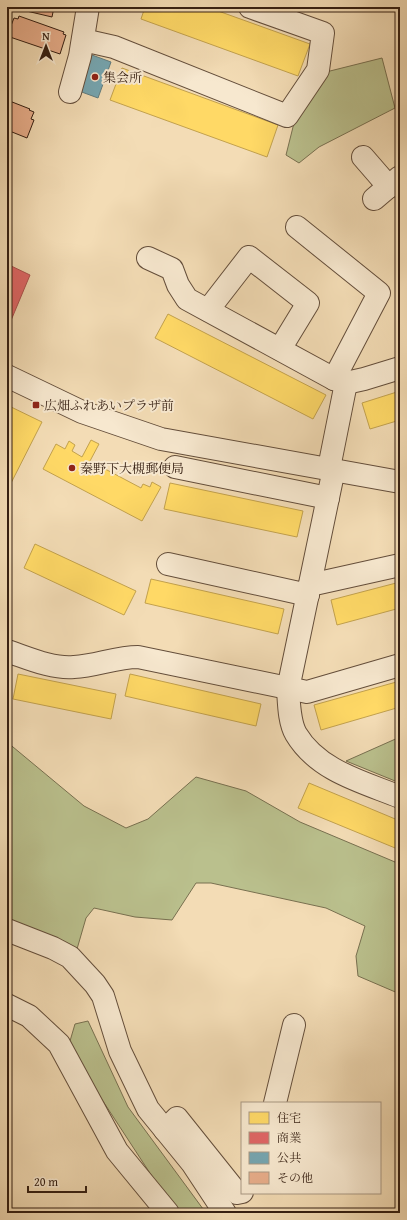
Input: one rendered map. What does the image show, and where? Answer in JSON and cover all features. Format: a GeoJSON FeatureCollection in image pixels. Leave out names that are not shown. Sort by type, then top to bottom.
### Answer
{"type":"FeatureCollection","features":[{"type":"Feature","properties":{"kind":"street"},"geometry":{"type":"LineString","coordinates":[[70,92],[83,40],[88,7]]}},
{"type":"Feature","properties":{"kind":"street"},"geometry":{"type":"LineString","coordinates":[[83,40],[114,47],[287,116],[318,70],[323,33],[250,7]]}},
{"type":"Feature","properties":{"kind":"street"},"geometry":{"type":"LineString","coordinates":[[363,157],[388,188]]}},
{"type":"Feature","properties":{"kind":"street"},"geometry":{"type":"LineString","coordinates":[[297,227],[379,293],[340,381],[328,498],[288,689],[290,712],[296,733],[311,751],[333,770],[400,797]]}},
{"type":"Feature","properties":{"kind":"street"},"geometry":{"type":"LineString","coordinates":[[208,310],[249,256],[308,303],[280,349]]}},
{"type":"Feature","properties":{"kind":"street"},"geometry":{"type":"LineString","coordinates":[[148,258],[172,269],[178,285],[187,299],[340,381],[364,380],[400,368]]}},
{"type":"Feature","properties":{"kind":"street"},"geometry":{"type":"LineString","coordinates":[[7,376],[82,412],[161,439],[400,482]]}},
{"type":"Feature","properties":{"kind":"street"},"geometry":{"type":"LineString","coordinates":[[175,468],[328,498]]}},
{"type":"Feature","properties":{"kind":"street"},"geometry":{"type":"LineString","coordinates":[[168,564],[309,590],[400,564]]}},
{"type":"Feature","properties":{"kind":"street"},"geometry":{"type":"LineString","coordinates":[[7,651],[54,666],[74,668],[124,657],[138,657],[307,692],[400,665]]}},
{"type":"Feature","properties":{"kind":"street"},"geometry":{"type":"LineString","coordinates":[[7,930],[53,948],[70,957],[95,984],[103,996],[120,1051],[148,1109],[192,1163],[225,1213]]}},
{"type":"Feature","properties":{"kind":"street"},"geometry":{"type":"LineString","coordinates":[[7,1005],[29,1016],[59,1044],[117,1151],[168,1213]]}},
{"type":"Feature","properties":{"kind":"street"},"geometry":{"type":"LineString","coordinates":[[275,1102],[294,1025]]}},
{"type":"Feature","properties":{"kind":"street"},"geometry":{"type":"LineString","coordinates":[[165,1130],[177,1118],[237,1193],[241,1192]]}},
{"type":"Feature","properties":{"kind":"green space"},"geometry":{"type":"Polygon","coordinates":[[[382,58],[395,108],[319,147],[299,163],[286,155],[294,123],[326,72],[382,58]]]}},
{"type":"Feature","properties":{"kind":"green space"},"geometry":{"type":"Polygon","coordinates":[[[400,737],[400,783],[346,761],[400,737]]]}},
{"type":"Feature","properties":{"kind":"green space"},"geometry":{"type":"Polygon","coordinates":[[[7,742],[84,806],[126,828],[148,819],[196,777],[246,791],[300,822],[395,862],[400,870],[400,994],[358,976],[356,956],[365,926],[326,908],[211,883],[196,883],[172,920],[135,917],[94,908],[86,918],[77,949],[7,924],[7,742]]]}},
{"type":"Feature","properties":{"kind":"green space"},"geometry":{"type":"Polygon","coordinates":[[[88,1021],[128,1107],[206,1213],[176,1213],[82,1069],[70,1041],[75,1024],[88,1021]]]}},
{"type":"Feature","properties":{"kind":"building: 住宅"},"geometry":{"type":"Polygon","coordinates":[[[145,7],[207,7],[310,44],[298,76],[141,19],[145,7]]]}},
{"type":"Feature","properties":{"kind":"building: 住宅"},"geometry":{"type":"Polygon","coordinates":[[[122,68],[278,125],[267,157],[110,100],[122,68]]]}},
{"type":"Feature","properties":{"kind":"building: 住宅"},"geometry":{"type":"Polygon","coordinates":[[[168,314],[326,395],[313,419],[155,338],[168,314]]]}},
{"type":"Feature","properties":{"kind":"building: 住宅"},"geometry":{"type":"Polygon","coordinates":[[[400,391],[400,420],[370,429],[362,403],[400,391]]]}},
{"type":"Feature","properties":{"kind":"building: 住宅"},"geometry":{"type":"Polygon","coordinates":[[[7,405],[42,422],[7,491],[7,405]]]}},
{"type":"Feature","properties":{"kind":"building: 住宅"},"geometry":{"type":"Polygon","coordinates":[[[91,440],[99,444],[90,461],[141,488],[143,484],[150,487],[152,482],[161,487],[142,521],[43,469],[56,444],[65,449],[69,441],[75,445],[72,451],[82,457],[91,440]]]}},
{"type":"Feature","properties":{"kind":"building: 住宅"},"geometry":{"type":"Polygon","coordinates":[[[170,483],[303,511],[297,537],[164,509],[170,483]]]}},
{"type":"Feature","properties":{"kind":"building: 住宅"},"geometry":{"type":"Polygon","coordinates":[[[35,544],[136,591],[124,615],[24,568],[35,544]]]}},
{"type":"Feature","properties":{"kind":"building: 住宅"},"geometry":{"type":"Polygon","coordinates":[[[151,579],[284,609],[278,634],[145,603],[151,579]]]}},
{"type":"Feature","properties":{"kind":"building: 住宅"},"geometry":{"type":"Polygon","coordinates":[[[400,582],[400,608],[337,625],[331,600],[400,582]]]}},
{"type":"Feature","properties":{"kind":"building: 住宅"},"geometry":{"type":"Polygon","coordinates":[[[18,674],[116,694],[111,719],[13,699],[18,674]]]}},
{"type":"Feature","properties":{"kind":"building: 住宅"},"geometry":{"type":"Polygon","coordinates":[[[130,674],[261,704],[256,726],[125,696],[130,674]]]}},
{"type":"Feature","properties":{"kind":"building: 住宅"},"geometry":{"type":"Polygon","coordinates":[[[400,681],[400,707],[321,730],[314,705],[400,681]]]}},
{"type":"Feature","properties":{"kind":"building: 住宅"},"geometry":{"type":"Polygon","coordinates":[[[309,783],[400,821],[400,850],[298,808],[309,783]]]}},
{"type":"Feature","properties":{"kind":"building: 商業"},"geometry":{"type":"Polygon","coordinates":[[[7,264],[30,275],[7,330],[7,264]]]}},
{"type":"Feature","properties":{"kind":"building: 公共","name":"集会所"},"geometry":{"type":"Polygon","coordinates":[[[92,55],[111,62],[98,98],[79,91],[92,55]]]}},
{"type":"Feature","properties":{"kind":"building: その他"},"geometry":{"type":"Polygon","coordinates":[[[18,7],[54,7],[52,17],[18,9],[18,7]]]}},
{"type":"Feature","properties":{"kind":"building: その他"},"geometry":{"type":"Polygon","coordinates":[[[19,16],[64,32],[63,34],[66,35],[60,54],[7,36],[14,18],[18,19],[19,16]]]}},
{"type":"Feature","properties":{"kind":"building: その他"},"geometry":{"type":"Polygon","coordinates":[[[7,100],[34,112],[31,119],[34,120],[27,138],[7,130],[7,100]]]}},
{"type":"Feature","properties":{"kind":"place","name":"集会所"},"geometry":{"type":"Point","coordinates":[95,77]}},
{"type":"Feature","properties":{"kind":"place","name":"広畑ふれあいプラザ前"},"geometry":{"type":"Point","coordinates":[36,405]}},
{"type":"Feature","properties":{"kind":"place","name":"秦野下大槻郵便局"},"geometry":{"type":"Point","coordinates":[72,468]}}]}
